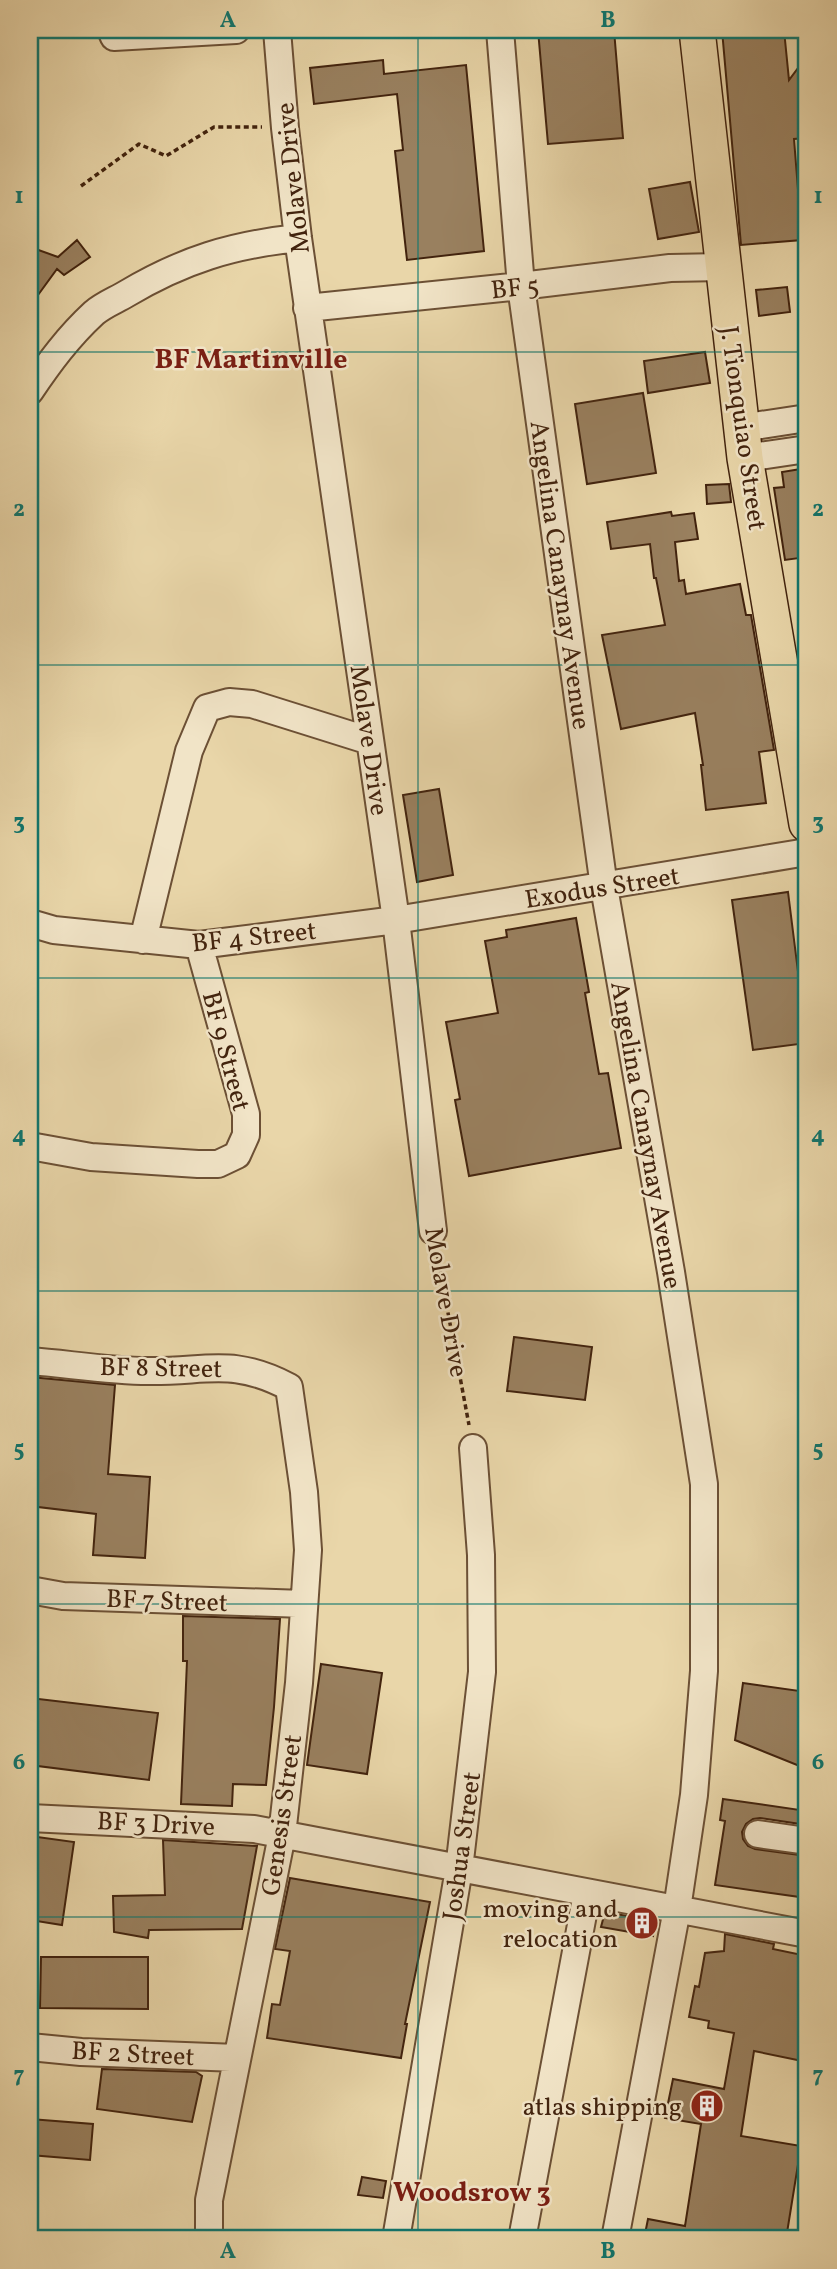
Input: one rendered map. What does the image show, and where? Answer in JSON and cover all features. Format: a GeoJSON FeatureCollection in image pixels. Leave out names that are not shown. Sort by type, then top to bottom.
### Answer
{"type":"FeatureCollection","features":[{"type":"Feature","properties":{"kind":"main road","name":"J. Tionquiao Street"},"geometry":{"type":"LineString","coordinates":[[697,30],[743,443],[807,824]]}},
{"type":"Feature","properties":{"kind":"street"},"geometry":{"type":"LineString","coordinates":[[111,30],[114,37],[236,30]]}},
{"type":"Feature","properties":{"kind":"street","name":"Molave Drive"},"geometry":{"type":"LineString","coordinates":[[277,30],[285,128],[307,308],[396,920],[433,1231]]}},
{"type":"Feature","properties":{"kind":"street","name":"Angelina Canaynay Avenue"},"geometry":{"type":"LineString","coordinates":[[500,30],[521,286],[604,887],[671,1272],[704,1484],[704,1671],[694,1795],[677,1909],[615,2239]]}},
{"type":"Feature","properties":{"kind":"street"},"geometry":{"type":"LineString","coordinates":[[30,391],[58,350],[97,311],[152,279],[205,255],[261,242],[298,238]]}},
{"type":"Feature","properties":{"kind":"street","name":"BF 5"},"geometry":{"type":"LineString","coordinates":[[307,308],[670,268],[722,267]]}},
{"type":"Feature","properties":{"kind":"street"},"geometry":{"type":"LineString","coordinates":[[743,443],[807,418]]}},
{"type":"Feature","properties":{"kind":"street"},"geometry":{"type":"LineString","coordinates":[[743,443],[807,449]]}},
{"type":"Feature","properties":{"kind":"street"},"geometry":{"type":"LineString","coordinates":[[143,940],[189,751],[207,708],[229,702],[252,704],[370,741]]}},
{"type":"Feature","properties":{"kind":"street","name":"Exodus Street"},"geometry":{"type":"LineString","coordinates":[[396,920],[807,852]]}},
{"type":"Feature","properties":{"kind":"street","name":"BF 4 Street"},"geometry":{"type":"LineString","coordinates":[[30,923],[54,930],[199,945],[396,920]]}},
{"type":"Feature","properties":{"kind":"street","name":"BF 9 Street"},"geometry":{"type":"LineString","coordinates":[[30,1146],[92,1157],[198,1164],[218,1164],[237,1155],[246,1135],[246,1114],[199,945]]}},
{"type":"Feature","properties":{"kind":"street","name":"BF 8 Street"},"geometry":{"type":"LineString","coordinates":[[30,1361],[148,1371],[209,1367],[245,1369],[289,1387]]}},
{"type":"Feature","properties":{"kind":"street","name":"Genesis Street"},"geometry":{"type":"LineString","coordinates":[[209,2239],[209,2200],[282,1835],[299,1683],[307,1550],[304,1492],[289,1387]]}},
{"type":"Feature","properties":{"kind":"street","name":"Joshua Street"},"geometry":{"type":"LineString","coordinates":[[396,2239],[459,1869],[482,1672],[481,1555],[473,1448]]}},
{"type":"Feature","properties":{"kind":"street","name":"BF 7 Street"},"geometry":{"type":"LineString","coordinates":[[30,1590],[64,1596],[304,1604]]}},
{"type":"Feature","properties":{"kind":"street","name":"BF 3 Drive"},"geometry":{"type":"LineString","coordinates":[[30,1818],[234,1827],[807,1934]]}},
{"type":"Feature","properties":{"kind":"street"},"geometry":{"type":"LineString","coordinates":[[758,1834],[807,1841]]}},
{"type":"Feature","properties":{"kind":"street"},"geometry":{"type":"LineString","coordinates":[[522,2239],[587,1893]]}},
{"type":"Feature","properties":{"kind":"street","name":"BF 2 Street"},"geometry":{"type":"LineString","coordinates":[[30,2047],[80,2052],[237,2058]]}},
{"type":"Feature","properties":{"kind":"path"},"geometry":{"type":"LineString","coordinates":[[80,186],[139,144],[166,156],[214,127],[285,128]]}},
{"type":"Feature","properties":{"kind":"path","name":"Molave Drive"},"geometry":{"type":"LineString","coordinates":[[433,1231],[473,1448]]}},
{"type":"Feature","properties":{"kind":"building"},"geometry":{"type":"Polygon","coordinates":[[[538,30],[614,30],[623,138],[548,144],[538,30]]]}},
{"type":"Feature","properties":{"kind":"building"},"geometry":{"type":"Polygon","coordinates":[[[722,30],[784,30],[789,80],[807,56],[807,138],[794,139],[802,240],[741,245],[722,30]]]}},
{"type":"Feature","properties":{"kind":"building"},"geometry":{"type":"Polygon","coordinates":[[[383,60],[384,74],[466,65],[484,251],[407,260],[395,151],[403,150],[397,94],[314,104],[310,68],[383,60]]]}},
{"type":"Feature","properties":{"kind":"building"},"geometry":{"type":"Polygon","coordinates":[[[690,182],[699,232],[658,239],[649,189],[690,182]]]}},
{"type":"Feature","properties":{"kind":"building"},"geometry":{"type":"Polygon","coordinates":[[[77,240],[90,257],[64,275],[57,269],[30,306],[30,247],[58,257],[77,240]]]}},
{"type":"Feature","properties":{"kind":"building"},"geometry":{"type":"Polygon","coordinates":[[[787,287],[790,312],[759,316],[756,290],[787,287]]]}},
{"type":"Feature","properties":{"kind":"building"},"geometry":{"type":"Polygon","coordinates":[[[705,352],[710,383],[648,393],[644,361],[705,352]]]}},
{"type":"Feature","properties":{"kind":"building"},"geometry":{"type":"Polygon","coordinates":[[[643,393],[656,473],[587,484],[575,404],[643,393]]]}},
{"type":"Feature","properties":{"kind":"building"},"geometry":{"type":"Polygon","coordinates":[[[807,468],[807,557],[785,560],[774,488],[784,487],[782,472],[807,468]]]}},
{"type":"Feature","properties":{"kind":"building"},"geometry":{"type":"Polygon","coordinates":[[[729,484],[731,502],[707,504],[706,485],[729,484]]]}},
{"type":"Feature","properties":{"kind":"building"},"geometry":{"type":"Polygon","coordinates":[[[671,512],[672,516],[694,513],[698,539],[675,542],[679,581],[684,580],[686,594],[740,584],[746,615],[751,615],[774,750],[759,752],[766,803],[706,810],[695,713],[621,729],[602,635],[665,625],[654,578],[650,544],[611,549],[607,522],[671,512]]]}},
{"type":"Feature","properties":{"kind":"building"},"geometry":{"type":"Polygon","coordinates":[[[439,789],[453,875],[417,882],[403,795],[439,789]]]}},
{"type":"Feature","properties":{"kind":"building"},"geometry":{"type":"Polygon","coordinates":[[[788,892],[807,1043],[753,1050],[732,900],[788,892]]]}},
{"type":"Feature","properties":{"kind":"building"},"geometry":{"type":"Polygon","coordinates":[[[576,918],[599,1074],[608,1073],[621,1148],[469,1176],[455,1100],[460,1099],[446,1022],[498,1013],[485,941],[507,937],[506,930],[576,918]]]}},
{"type":"Feature","properties":{"kind":"building"},"geometry":{"type":"Polygon","coordinates":[[[514,1337],[592,1347],[585,1400],[507,1391],[514,1337]]]}},
{"type":"Feature","properties":{"kind":"building"},"geometry":{"type":"Polygon","coordinates":[[[30,1377],[115,1385],[108,1474],[150,1477],[145,1558],[93,1555],[96,1514],[30,1506],[30,1377]]]}},
{"type":"Feature","properties":{"kind":"building"},"geometry":{"type":"Polygon","coordinates":[[[183,1616],[280,1619],[266,1785],[233,1784],[232,1806],[181,1804],[187,1661],[183,1661],[183,1616]]]}},
{"type":"Feature","properties":{"kind":"building"},"geometry":{"type":"Polygon","coordinates":[[[321,1664],[382,1673],[367,1774],[307,1765],[321,1664]]]}},
{"type":"Feature","properties":{"kind":"building"},"geometry":{"type":"Polygon","coordinates":[[[743,1683],[807,1692],[807,1769],[735,1740],[743,1683]]]}},
{"type":"Feature","properties":{"kind":"building"},"geometry":{"type":"Polygon","coordinates":[[[30,1698],[158,1713],[149,1780],[30,1765],[30,1698]]]}},
{"type":"Feature","properties":{"kind":"building"},"geometry":{"type":"Polygon","coordinates":[[[723,1799],[807,1811],[807,1825],[760,1818],[746,1824],[742,1832],[748,1846],[755,1849],[807,1856],[807,1898],[715,1885],[725,1821],[720,1820],[723,1799]]]}},
{"type":"Feature","properties":{"kind":"building"},"geometry":{"type":"Polygon","coordinates":[[[30,1836],[74,1842],[62,1925],[30,1920],[30,1836]]]}},
{"type":"Feature","properties":{"kind":"building"},"geometry":{"type":"Polygon","coordinates":[[[163,1840],[257,1846],[242,1929],[149,1930],[148,1938],[114,1932],[113,1896],[165,1895],[163,1840]]]}},
{"type":"Feature","properties":{"kind":"building"},"geometry":{"type":"Polygon","coordinates":[[[290,1878],[430,1902],[405,2024],[401,2058],[267,2038],[272,2004],[280,2005],[290,1951],[275,1949],[290,1878]]]}},
{"type":"Feature","properties":{"kind":"building"},"geometry":{"type":"Polygon","coordinates":[[[605,1912],[655,1921],[653,1936],[601,1927],[605,1912]]]}},
{"type":"Feature","properties":{"kind":"building"},"geometry":{"type":"Polygon","coordinates":[[[725,1934],[774,1944],[773,1949],[807,1956],[807,2062],[754,2051],[741,2136],[801,2146],[786,2239],[644,2239],[648,2219],[685,2226],[701,2124],[665,2118],[673,2079],[724,2089],[734,2033],[708,2028],[709,2021],[689,2017],[695,1986],[699,1987],[705,1953],[724,1951],[725,1934]]]}},
{"type":"Feature","properties":{"kind":"building"},"geometry":{"type":"Polygon","coordinates":[[[41,1957],[148,1957],[148,2009],[40,2008],[41,1957]]]}},
{"type":"Feature","properties":{"kind":"building"},"geometry":{"type":"Polygon","coordinates":[[[102,2069],[196,2072],[202,2076],[192,2122],[97,2109],[102,2069]]]}},
{"type":"Feature","properties":{"kind":"building"},"geometry":{"type":"Polygon","coordinates":[[[30,2119],[93,2124],[90,2160],[30,2155],[30,2119]]]}},
{"type":"Feature","properties":{"kind":"building"},"geometry":{"type":"Polygon","coordinates":[[[362,2177],[386,2181],[383,2198],[358,2195],[362,2177]]]}},
{"type":"Feature","properties":{"kind":"place","name":"moving and relocation"},"geometry":{"type":"Point","coordinates":[642,1923]}},
{"type":"Feature","properties":{"kind":"place","name":"atlas shipping"},"geometry":{"type":"Point","coordinates":[707,2106]}},
{"type":"Feature","properties":{"kind":"district","name":"BF Martinville"},"geometry":{"type":"Point","coordinates":[251,358]}},
{"type":"Feature","properties":{"kind":"district","name":"Woodsrow 3"},"geometry":{"type":"Point","coordinates":[472,2191]}}]}
